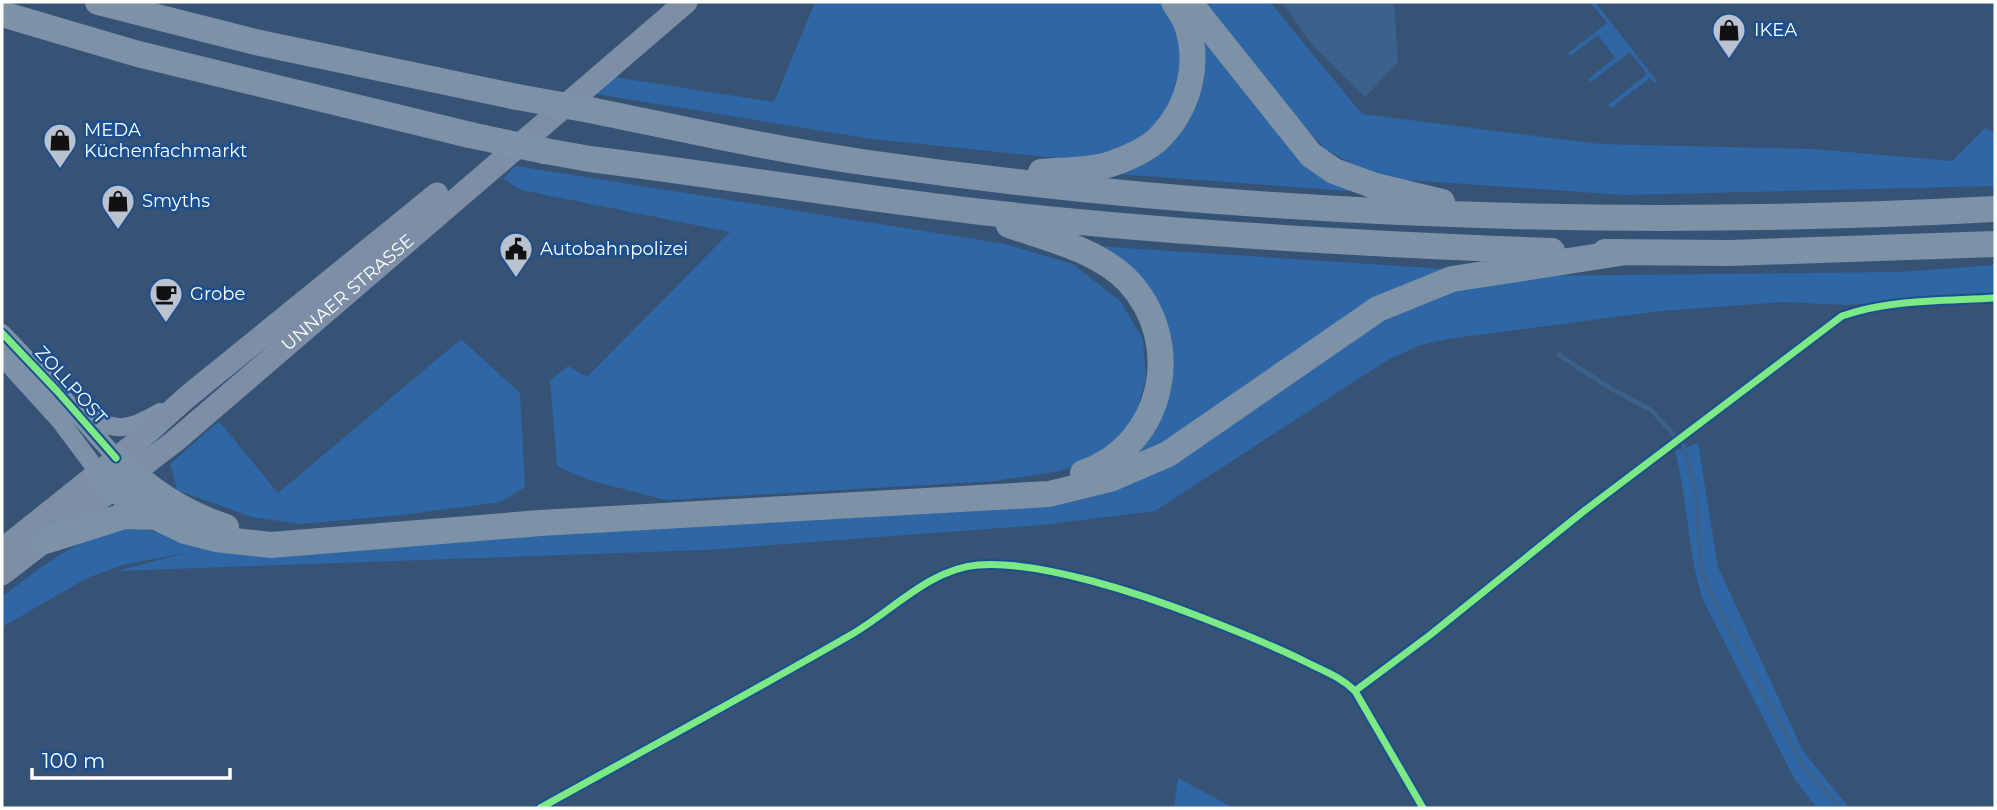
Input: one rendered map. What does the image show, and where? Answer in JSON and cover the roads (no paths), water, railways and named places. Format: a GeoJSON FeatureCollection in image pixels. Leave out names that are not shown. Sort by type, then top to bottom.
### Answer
{"type":"FeatureCollection","features":[{"type":"Feature","properties":{"kind":"highway"},"geometry":{"type":"LineString","coordinates":[[98,2],[254,41],[517,97],[791,150],[977,177],[1233,203],[1505,217],[1726,219],[1995,209]]}},
{"type":"Feature","properties":{"kind":"highway"},"geometry":{"type":"LineString","coordinates":[[977,177],[1108,165],[1140,151],[1161,137],[1180,113],[1189,91],[1193,58],[1187,25],[1174,2]]}},
{"type":"Feature","properties":{"kind":"highway"},"geometry":{"type":"LineString","coordinates":[[1189,2],[1311,155],[1334,172],[1375,186],[1505,217]]}},
{"type":"Feature","properties":{"kind":"highway"},"geometry":{"type":"LineString","coordinates":[[2,14],[138,54],[470,135],[590,159],[971,211],[1231,236],[1382,245],[1620,253],[1730,253],[1995,244]]}},
{"type":"Feature","properties":{"kind":"highway"},"geometry":{"type":"LineString","coordinates":[[116,473],[208,521],[248,533],[276,535],[539,510],[690,507],[1026,485],[1085,472],[1110,462],[1130,444],[1147,422],[1157,395],[1161,364],[1157,334],[1146,306],[1128,282],[1106,263],[1080,250],[971,211]]}},
{"type":"Feature","properties":{"kind":"highway"},"geometry":{"type":"LineString","coordinates":[[116,473],[156,517],[185,531],[216,539],[271,545],[540,523],[1049,494],[1110,479],[1168,454],[1378,309],[1452,279],[1620,253]]}},
{"type":"Feature","properties":{"kind":"highway"},"geometry":{"type":"LineString","coordinates":[[45,541],[124,516],[156,517]]}},
{"type":"Feature","properties":{"kind":"main road","name":"UNNAER STRASSE"},"geometry":{"type":"LineString","coordinates":[[2,574],[45,541],[116,473],[187,397],[463,173],[663,2]]}},
{"type":"Feature","properties":{"kind":"main road","name":"UNNAER STRASSE"},"geometry":{"type":"LineString","coordinates":[[2,550],[116,473],[686,2]]}},
{"type":"Feature","properties":{"kind":"street","name":"ZOLLPOST"},"geometry":{"type":"LineString","coordinates":[[2,333],[70,405],[116,473]]}},
{"type":"Feature","properties":{"kind":"street","name":"ZOLLPOST"},"geometry":{"type":"LineString","coordinates":[[2,357],[61,422],[116,473]]}},
{"type":"Feature","properties":{"kind":"street","name":"ZOLLPOST"},"geometry":{"type":"LineString","coordinates":[[70,405],[97,423],[129,428],[187,397]]}},
{"type":"Feature","properties":{"kind":"waterway"},"geometry":{"type":"LineString","coordinates":[[1559,355],[1610,388],[1651,410],[1684,446],[1696,494],[1701,568],[1713,599],[1803,766],[1840,808]]}},
{"type":"Feature","properties":{"kind":"place","name":"IKEA"},"geometry":{"type":"Point","coordinates":[1729,60]}},
{"type":"Feature","properties":{"kind":"place","name":"MEDA Küchenfachmarkt"},"geometry":{"type":"Point","coordinates":[60,170]}},
{"type":"Feature","properties":{"kind":"place","name":"Smyths"},"geometry":{"type":"Point","coordinates":[118,231]}},
{"type":"Feature","properties":{"kind":"place","name":"Autobahnpolizei"},"geometry":{"type":"Point","coordinates":[516,279]}},
{"type":"Feature","properties":{"kind":"place","name":"Grobe"},"geometry":{"type":"Point","coordinates":[166,324]}}]}
